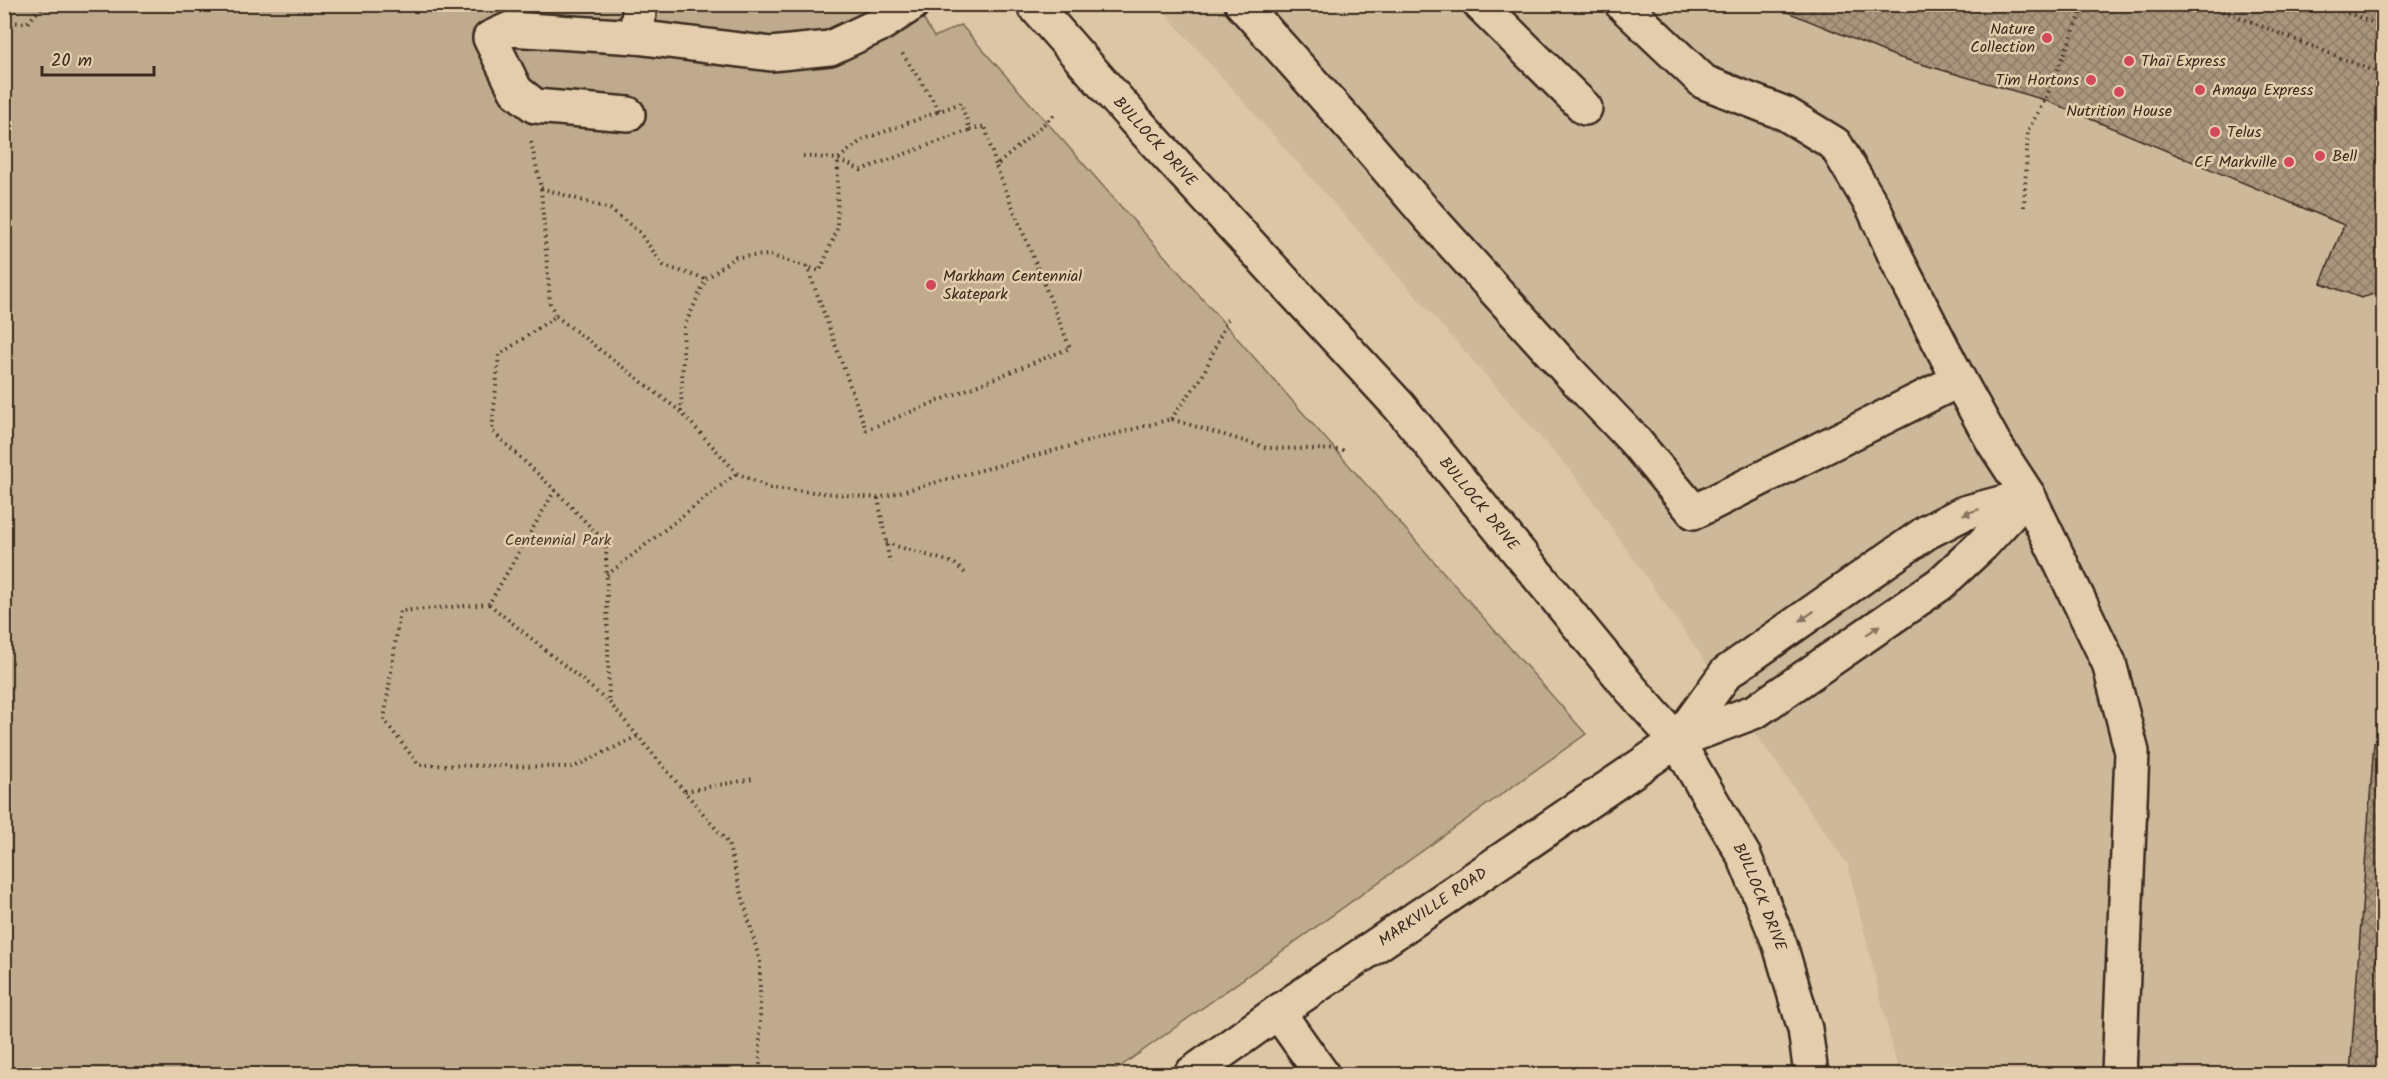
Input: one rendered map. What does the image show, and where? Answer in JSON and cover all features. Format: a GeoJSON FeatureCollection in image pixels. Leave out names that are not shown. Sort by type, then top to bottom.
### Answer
{"type":"FeatureCollection","features":[{"type":"Feature","properties":{"kind":"street"},"geometry":{"type":"LineString","coordinates":[[636,37],[640,4]]}},
{"type":"Feature","properties":{"kind":"street"},"geometry":{"type":"LineString","coordinates":[[628,114],[535,106],[516,91],[490,38],[510,28],[636,37],[771,54],[830,48],[883,23],[912,4]]}},
{"type":"Feature","properties":{"kind":"street","name":"BULLOCK DRIVE"},"geometry":{"type":"LineString","coordinates":[[1033,4],[1134,119],[1399,405],[1630,688],[1677,741],[1744,856],[1771,922],[1805,1029],[1811,1074]]}},
{"type":"Feature","properties":{"kind":"street"},"geometry":{"type":"LineString","coordinates":[[1242,4],[1451,241],[1634,440],[1694,512],[1959,380]]}},
{"type":"Feature","properties":{"kind":"street"},"geometry":{"type":"LineString","coordinates":[[1480,4],[1585,108]]}},
{"type":"Feature","properties":{"kind":"street"},"geometry":{"type":"LineString","coordinates":[[1628,7],[1704,82],[1786,114],[1835,144],[1874,209],[1897,261],[1994,444],[2028,495],[2109,663],[2132,752],[2119,1074]]}},
{"type":"Feature","properties":{"kind":"street"},"geometry":{"type":"LineString","coordinates":[[1677,741],[1726,673],[1928,532],[1964,513],[2028,495]]}},
{"type":"Feature","properties":{"kind":"street"},"geometry":{"type":"LineString","coordinates":[[1677,741],[1756,711],[1940,584],[1982,545],[2028,495]]}},
{"type":"Feature","properties":{"kind":"street","name":"MARKVILLE ROAD"},"geometry":{"type":"LineString","coordinates":[[1191,1074],[1278,1012],[1677,741]]}},
{"type":"Feature","properties":{"kind":"street"},"geometry":{"type":"LineString","coordinates":[[1278,1012],[1322,1074]]}},
{"type":"Feature","properties":{"kind":"path"},"geometry":{"type":"LineString","coordinates":[[4,22],[27,23],[45,4]]}},
{"type":"Feature","properties":{"kind":"path"},"geometry":{"type":"LineString","coordinates":[[2024,207],[2028,130],[2045,100],[2085,4]]}},
{"type":"Feature","properties":{"kind":"path"},"geometry":{"type":"LineString","coordinates":[[2206,4],[2384,75]]}},
{"type":"Feature","properties":{"kind":"path"},"geometry":{"type":"LineString","coordinates":[[2325,4],[2384,27]]}},
{"type":"Feature","properties":{"kind":"path"},"geometry":{"type":"LineString","coordinates":[[883,23],[940,111],[934,113]]}},
{"type":"Feature","properties":{"kind":"path"},"geometry":{"type":"LineString","coordinates":[[838,159],[862,140],[961,103],[970,130]]}},
{"type":"Feature","properties":{"kind":"path"},"geometry":{"type":"LineString","coordinates":[[996,166],[1054,116]]}},
{"type":"Feature","properties":{"kind":"path"},"geometry":{"type":"LineString","coordinates":[[803,156],[838,159],[861,170],[985,126],[996,166],[1070,348],[866,430],[807,266]]}},
{"type":"Feature","properties":{"kind":"path"},"geometry":{"type":"LineString","coordinates":[[531,138],[541,188],[550,303],[556,316],[681,412],[736,473],[770,488],[878,498],[1172,419],[1267,448],[1347,450]]}},
{"type":"Feature","properties":{"kind":"path"},"geometry":{"type":"LineString","coordinates":[[681,412],[684,327],[706,279],[735,257],[769,255],[820,271],[837,230],[838,159]]}},
{"type":"Feature","properties":{"kind":"path"},"geometry":{"type":"LineString","coordinates":[[541,188],[609,209],[639,232],[664,266],[706,279]]}},
{"type":"Feature","properties":{"kind":"path"},"geometry":{"type":"LineString","coordinates":[[556,316],[499,355],[492,431],[555,490],[606,543],[609,702]]}},
{"type":"Feature","properties":{"kind":"path"},"geometry":{"type":"LineString","coordinates":[[1172,419],[1202,377],[1229,316]]}},
{"type":"Feature","properties":{"kind":"path"},"geometry":{"type":"LineString","coordinates":[[606,575],[736,473]]}},
{"type":"Feature","properties":{"kind":"path"},"geometry":{"type":"LineString","coordinates":[[489,604],[555,490]]}},
{"type":"Feature","properties":{"kind":"path"},"geometry":{"type":"LineString","coordinates":[[878,498],[890,563]]}},
{"type":"Feature","properties":{"kind":"path"},"geometry":{"type":"LineString","coordinates":[[886,543],[954,562],[965,573]]}},
{"type":"Feature","properties":{"kind":"path"},"geometry":{"type":"LineString","coordinates":[[638,736],[574,766],[419,765],[384,720],[400,610],[489,604],[609,702],[685,791],[728,843],[760,962],[761,1074]]}},
{"type":"Feature","properties":{"kind":"path"},"geometry":{"type":"LineString","coordinates":[[685,791],[753,779]]}},
{"type":"Feature","properties":{"kind":"shaded area"},"geometry":{"type":"Polygon","coordinates":[[[1158,5],[2383,5],[2383,1074],[1899,1074],[1848,865],[1576,477],[1158,5]]]}},
{"type":"Feature","properties":{"kind":"green space","name":"Centennial Park"},"geometry":{"type":"Polygon","coordinates":[[[915,4],[934,37],[961,25],[1586,734],[1110,1074],[5,1074],[5,5],[915,4]]]}},
{"type":"Feature","properties":{"kind":"building","name":"CF Markville"},"geometry":{"type":"Polygon","coordinates":[[[1768,4],[2384,4],[2384,291],[2361,298],[2321,283],[2344,225],[2045,100],[1897,57],[1768,4]]]}},
{"type":"Feature","properties":{"kind":"building"},"geometry":{"type":"Polygon","coordinates":[[[2384,741],[2384,1074],[2350,1074],[2374,742],[2384,741]]]}},
{"type":"Feature","properties":{"kind":"place","name":"Nature Collection"},"geometry":{"type":"Point","coordinates":[2047,38]}},
{"type":"Feature","properties":{"kind":"place","name":"Thaï Express"},"geometry":{"type":"Point","coordinates":[2129,61]}},
{"type":"Feature","properties":{"kind":"place","name":"Tim Hortons"},"geometry":{"type":"Point","coordinates":[2091,80]}},
{"type":"Feature","properties":{"kind":"place","name":"Amaya Express"},"geometry":{"type":"Point","coordinates":[2200,90]}},
{"type":"Feature","properties":{"kind":"place","name":"Nutrition House"},"geometry":{"type":"Point","coordinates":[2119,92]}},
{"type":"Feature","properties":{"kind":"place","name":"Telus"},"geometry":{"type":"Point","coordinates":[2215,132]}},
{"type":"Feature","properties":{"kind":"place","name":"Bell"},"geometry":{"type":"Point","coordinates":[2320,156]}},
{"type":"Feature","properties":{"kind":"place","name":"CF Markville"},"geometry":{"type":"Point","coordinates":[2289,162]}},
{"type":"Feature","properties":{"kind":"place","name":"Markham Centennial Skatepark"},"geometry":{"type":"Point","coordinates":[931,285]}}]}
